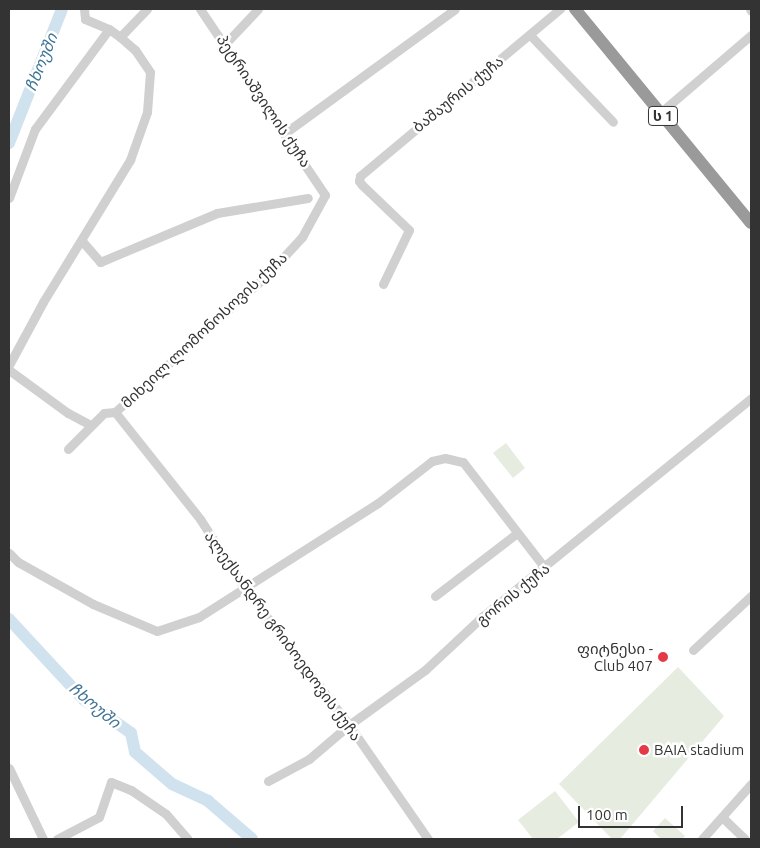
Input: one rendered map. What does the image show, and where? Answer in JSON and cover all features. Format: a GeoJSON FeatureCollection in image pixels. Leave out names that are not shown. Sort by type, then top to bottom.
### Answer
{"type":"FeatureCollection","features":[{"type":"Feature","properties":{"kind":"highway","name":"ს 1"},"geometry":{"type":"LineString","coordinates":[[575,9],[751,223]]}},
{"type":"Feature","properties":{"kind":"street"},"geometry":{"type":"LineString","coordinates":[[9,365],[43,302],[130,160],[147,112],[150,72],[135,50],[120,37],[109,29],[85,19],[84,9]]}},
{"type":"Feature","properties":{"kind":"street"},"geometry":{"type":"LineString","coordinates":[[120,37],[147,9]]}},
{"type":"Feature","properties":{"kind":"street","name":"პეტრიაშვილის ქუჩა"},"geometry":{"type":"LineString","coordinates":[[200,9],[285,132],[325,195]]}},
{"type":"Feature","properties":{"kind":"street"},"geometry":{"type":"LineString","coordinates":[[225,44],[258,9]]}},
{"type":"Feature","properties":{"kind":"street"},"geometry":{"type":"LineString","coordinates":[[285,132],[456,9]]}},
{"type":"Feature","properties":{"kind":"street","name":"ბაშაურის ქუჩა"},"geometry":{"type":"LineString","coordinates":[[383,284],[409,230],[359,181],[367,168],[560,9]]}},
{"type":"Feature","properties":{"kind":"street"},"geometry":{"type":"LineString","coordinates":[[9,198],[35,128],[109,29]]}},
{"type":"Feature","properties":{"kind":"street"},"geometry":{"type":"LineString","coordinates":[[530,35],[613,122]]}},
{"type":"Feature","properties":{"kind":"street"},"geometry":{"type":"LineString","coordinates":[[660,113],[751,35]]}},
{"type":"Feature","properties":{"kind":"street","name":"მიხეილ ლომონოსოვის ქუჩა"},"geometry":{"type":"LineString","coordinates":[[68,449],[104,413],[115,412],[266,277],[302,237],[325,195]]}},
{"type":"Feature","properties":{"kind":"street"},"geometry":{"type":"LineString","coordinates":[[82,241],[100,262],[217,213],[308,198]]}},
{"type":"Feature","properties":{"kind":"street"},"geometry":{"type":"LineString","coordinates":[[9,370],[68,413],[91,425]]}},
{"type":"Feature","properties":{"kind":"street","name":"გორის ქუჩა"},"geometry":{"type":"LineString","coordinates":[[268,781],[309,759],[348,725],[425,670],[483,616],[751,398]]}},
{"type":"Feature","properties":{"kind":"street","name":"ალექსანდრე გრიბოედოვის ქუჩა"},"geometry":{"type":"LineString","coordinates":[[115,412],[200,520],[244,587],[348,725],[428,839]]}},
{"type":"Feature","properties":{"kind":"street"},"geometry":{"type":"LineString","coordinates":[[9,553],[18,562],[93,604],[157,631],[200,616],[378,503],[439,459],[463,462],[544,568]]}},
{"type":"Feature","properties":{"kind":"street"},"geometry":{"type":"LineString","coordinates":[[435,596],[517,532]]}},
{"type":"Feature","properties":{"kind":"street"},"geometry":{"type":"LineString","coordinates":[[693,650],[749,602]]}},
{"type":"Feature","properties":{"kind":"street"},"geometry":{"type":"LineString","coordinates":[[9,768],[43,839]]}},
{"type":"Feature","properties":{"kind":"street"},"geometry":{"type":"LineString","coordinates":[[57,839],[99,817],[111,782],[131,790],[166,814],[188,839]]}},
{"type":"Feature","properties":{"kind":"street"},"geometry":{"type":"LineString","coordinates":[[702,839],[723,818],[751,784]]}},
{"type":"Feature","properties":{"kind":"street"},"geometry":{"type":"LineString","coordinates":[[723,818],[745,839]]}},
{"type":"Feature","properties":{"kind":"shaded area"},"geometry":{"type":"Polygon","coordinates":[[[506,443],[525,468],[513,478],[493,453],[506,443]]]}},
{"type":"Feature","properties":{"kind":"shaded area","name":"BAIA stadium"},"geometry":{"type":"Polygon","coordinates":[[[678,667],[724,716],[620,839],[612,839],[559,784],[678,667]]]}},
{"type":"Feature","properties":{"kind":"shaded area"},"geometry":{"type":"Polygon","coordinates":[[[555,791],[579,822],[557,839],[533,839],[518,820],[555,791]]]}},
{"type":"Feature","properties":{"kind":"shaded area"},"geometry":{"type":"Polygon","coordinates":[[[665,818],[685,836],[682,839],[661,839],[653,831],[665,818]]]}},
{"type":"Feature","properties":{"kind":"waterway","name":"ჩხოუში"},"geometry":{"type":"LineString","coordinates":[[9,143],[62,9]]}},
{"type":"Feature","properties":{"kind":"waterway","name":"ჩხოუში"},"geometry":{"type":"LineString","coordinates":[[9,619],[83,699],[131,733],[135,752],[172,784],[208,801],[252,839]]}},
{"type":"Feature","properties":{"kind":"place","name":"ფიტნესი - Club 407"},"geometry":{"type":"Point","coordinates":[663,657]}},
{"type":"Feature","properties":{"kind":"place","name":"BAIA stadium"},"geometry":{"type":"Point","coordinates":[644,750]}}]}
